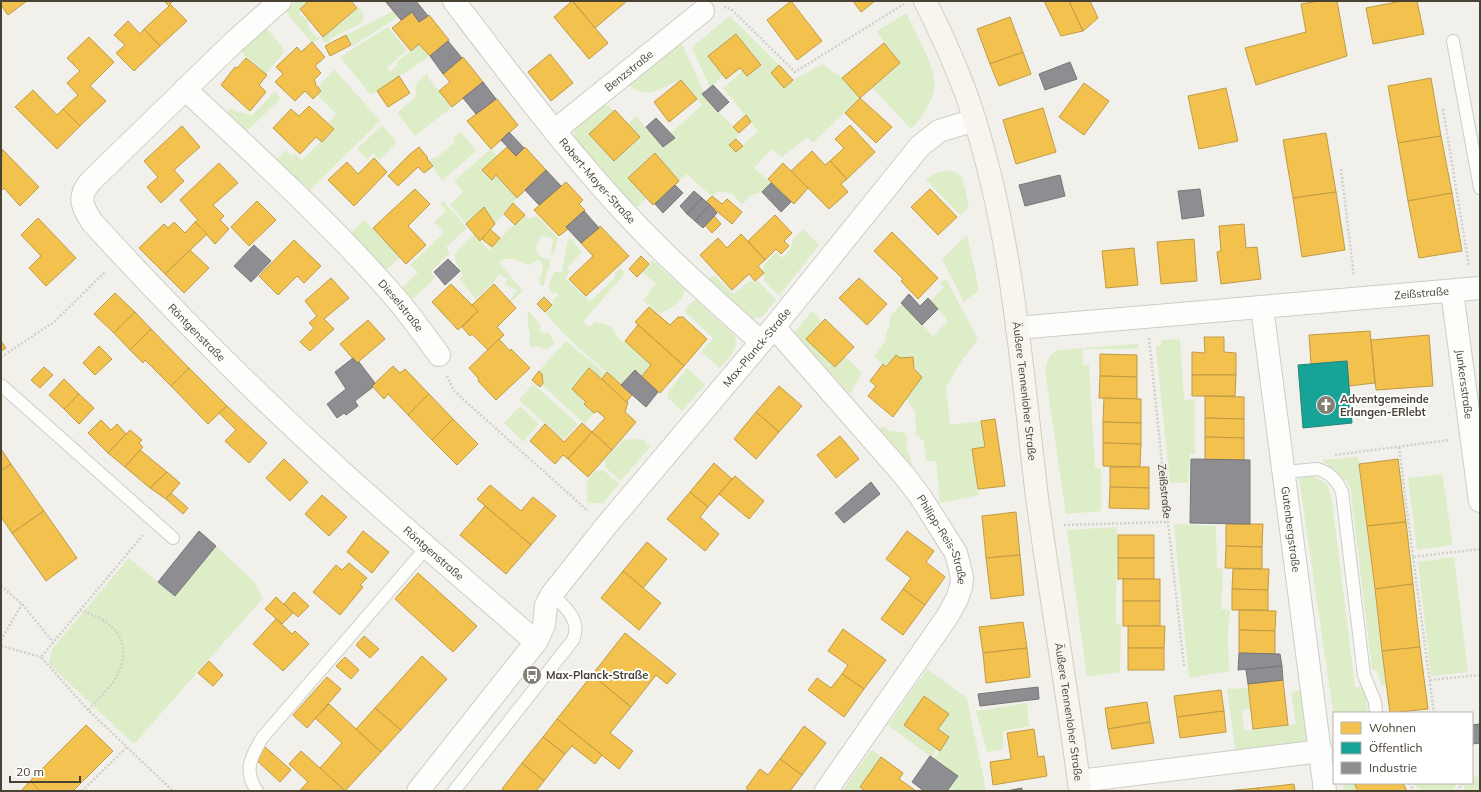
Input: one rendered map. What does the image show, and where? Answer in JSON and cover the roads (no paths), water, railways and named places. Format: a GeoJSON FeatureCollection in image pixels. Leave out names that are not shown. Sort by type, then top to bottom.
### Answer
{"type":"FeatureCollection","features":[{"type":"Feature","properties":{"kind":"street","name":"Röntgenstraße"},"geometry":{"type":"LineString","coordinates":[[280,1],[185,89],[86,186],[82,201],[87,215],[180,316],[274,408],[353,482],[536,642]]}},
{"type":"Feature","properties":{"kind":"street","name":"Robert-Mayer-Straße"},"geometry":{"type":"LineString","coordinates":[[454,1],[582,165],[656,245],[679,268],[767,334]]}},
{"type":"Feature","properties":{"kind":"street","name":"Äußere Tennenloher Straße"},"geometry":{"type":"LineString","coordinates":[[925,1],[943,38],[975,120],[995,197],[1017,328],[1041,526],[1079,786]]}},
{"type":"Feature","properties":{"kind":"street","name":"Benzstraße"},"geometry":{"type":"LineString","coordinates":[[554,131],[703,11]]}},
{"type":"Feature","properties":{"kind":"street","name":"Dieselstraße"},"geometry":{"type":"LineString","coordinates":[[185,89],[286,184],[345,243],[399,303],[439,355]]}},
{"type":"Feature","properties":{"kind":"street","name":"Max-Planck-Straße"},"geometry":{"type":"LineString","coordinates":[[418,791],[536,642],[544,625],[546,605],[552,594],[606,526],[767,334],[920,146],[940,131],[975,120]]}},
{"type":"Feature","properties":{"kind":"street","name":"Zeißstraße"},"geometry":{"type":"LineString","coordinates":[[1017,328],[1468,289]]}},
{"type":"Feature","properties":{"kind":"street","name":"Junkersstraße"},"geometry":{"type":"LineString","coordinates":[[1468,289],[1471,437],[1480,501]]}},
{"type":"Feature","properties":{"kind":"street","name":"Gutenbergstraße"},"geometry":{"type":"LineString","coordinates":[[1262,307],[1321,750],[1328,778]]}},
{"type":"Feature","properties":{"kind":"street","name":"Philipp-Reis-Straße"},"geometry":{"type":"LineString","coordinates":[[767,334],[862,426],[920,496],[956,553],[962,576],[960,593],[947,617],[826,791]]}},
{"type":"Feature","properties":{"kind":"street"},"geometry":{"type":"LineString","coordinates":[[1079,786],[1321,750]]}},
{"type":"Feature","properties":{"kind":"lane"},"geometry":{"type":"LineString","coordinates":[[1452,40],[1480,188]]}},
{"type":"Feature","properties":{"kind":"lane"},"geometry":{"type":"LineString","coordinates":[[1,385],[173,538]]}},
{"type":"Feature","properties":{"kind":"lane"},"geometry":{"type":"LineString","coordinates":[[1284,472],[1316,469],[1322,470],[1333,477],[1342,492],[1364,675],[1375,702],[1376,712]]}},
{"type":"Feature","properties":{"kind":"lane"},"geometry":{"type":"LineString","coordinates":[[257,791],[251,781],[249,764],[252,755],[262,738],[427,547]]}},
{"type":"Feature","properties":{"kind":"lane"},"geometry":{"type":"LineString","coordinates":[[454,791],[539,684],[575,635],[575,624],[571,614],[552,594]]}},
{"type":"Feature","properties":{"kind":"place","name":"Adventgemeinde Erlangen-ERlebt"},"geometry":{"type":"Point","coordinates":[1326,405]}},
{"type":"Feature","properties":{"kind":"place","name":"Max-Planck-Straße"},"geometry":{"type":"Point","coordinates":[532,675]}}]}
